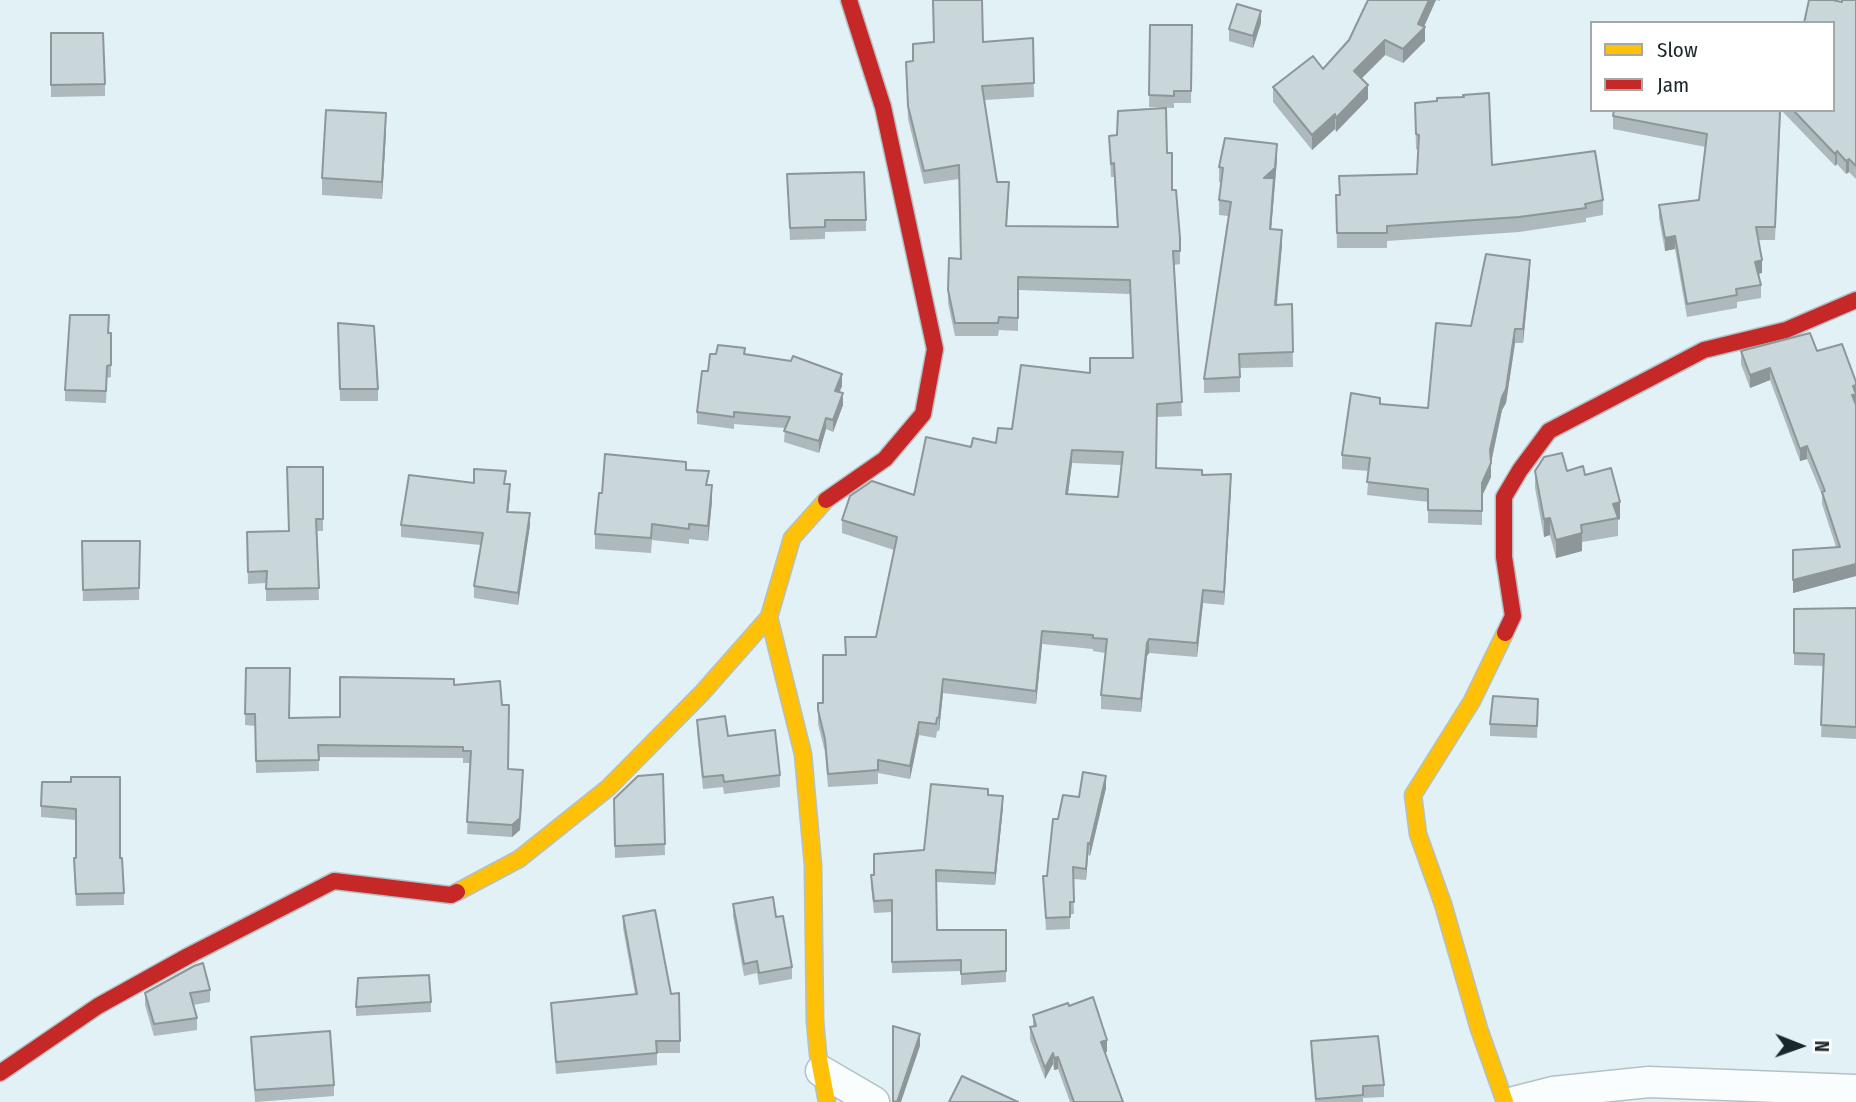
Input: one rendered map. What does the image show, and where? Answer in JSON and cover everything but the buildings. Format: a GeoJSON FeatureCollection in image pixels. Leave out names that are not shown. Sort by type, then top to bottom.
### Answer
{"type":"FeatureCollection","features":[{"type":"Feature","properties":{"kind":"street"},"geometry":{"type":"LineString","coordinates":[[0,1073],[99,1006],[188,956],[334,881],[451,895],[519,859],[608,788],[702,693],[769,617],[792,538],[821,503],[884,459],[923,414],[935,349],[883,107],[849,0]]}},
{"type":"Feature","properties":{"kind":"street"},"geometry":{"type":"LineString","coordinates":[[1505,1102],[1479,1029],[1443,904],[1418,834],[1413,795],[1472,701],[1513,616],[1504,557],[1504,497],[1549,431],[1704,350],[1786,330],[1856,300]]}},
{"type":"Feature","properties":{"kind":"street"},"geometry":{"type":"LineString","coordinates":[[769,617],[803,754],[813,865],[815,1021],[827,1102]]}},
{"type":"Feature","properties":{"kind":"street"},"geometry":{"type":"LineString","coordinates":[[821,1071],[874,1102]]}},
{"type":"Feature","properties":{"kind":"street"},"geometry":{"type":"LineString","coordinates":[[1514,1102],[1553,1092],[1649,1082],[1856,1090]]}},
{"type":"Feature","properties":{"kind":"traffic: slow"},"geometry":{"type":"LineString","coordinates":[[457,892],[519,859],[608,788],[702,693],[769,617],[792,538],[826,500]]}},
{"type":"Feature","properties":{"kind":"traffic: slow"},"geometry":{"type":"LineString","coordinates":[[769,617],[803,754],[813,865],[815,1021],[827,1102]]}},
{"type":"Feature","properties":{"kind":"traffic: slow"},"geometry":{"type":"LineString","coordinates":[[1505,633],[1472,701],[1413,795],[1418,834],[1443,904],[1479,1029],[1505,1102]]}},
{"type":"Feature","properties":{"kind":"traffic: jam"},"geometry":{"type":"LineString","coordinates":[[826,500],[885,459],[923,414],[935,349],[883,107],[849,0]]}},
{"type":"Feature","properties":{"kind":"traffic: jam"},"geometry":{"type":"LineString","coordinates":[[1505,633],[1513,616],[1504,557],[1504,497],[1549,431],[1704,350],[1786,330],[1856,300]]}},
{"type":"Feature","properties":{"kind":"traffic: jam"},"geometry":{"type":"LineString","coordinates":[[0,1073],[98,1006],[334,881],[451,895],[457,892]]}}]}
